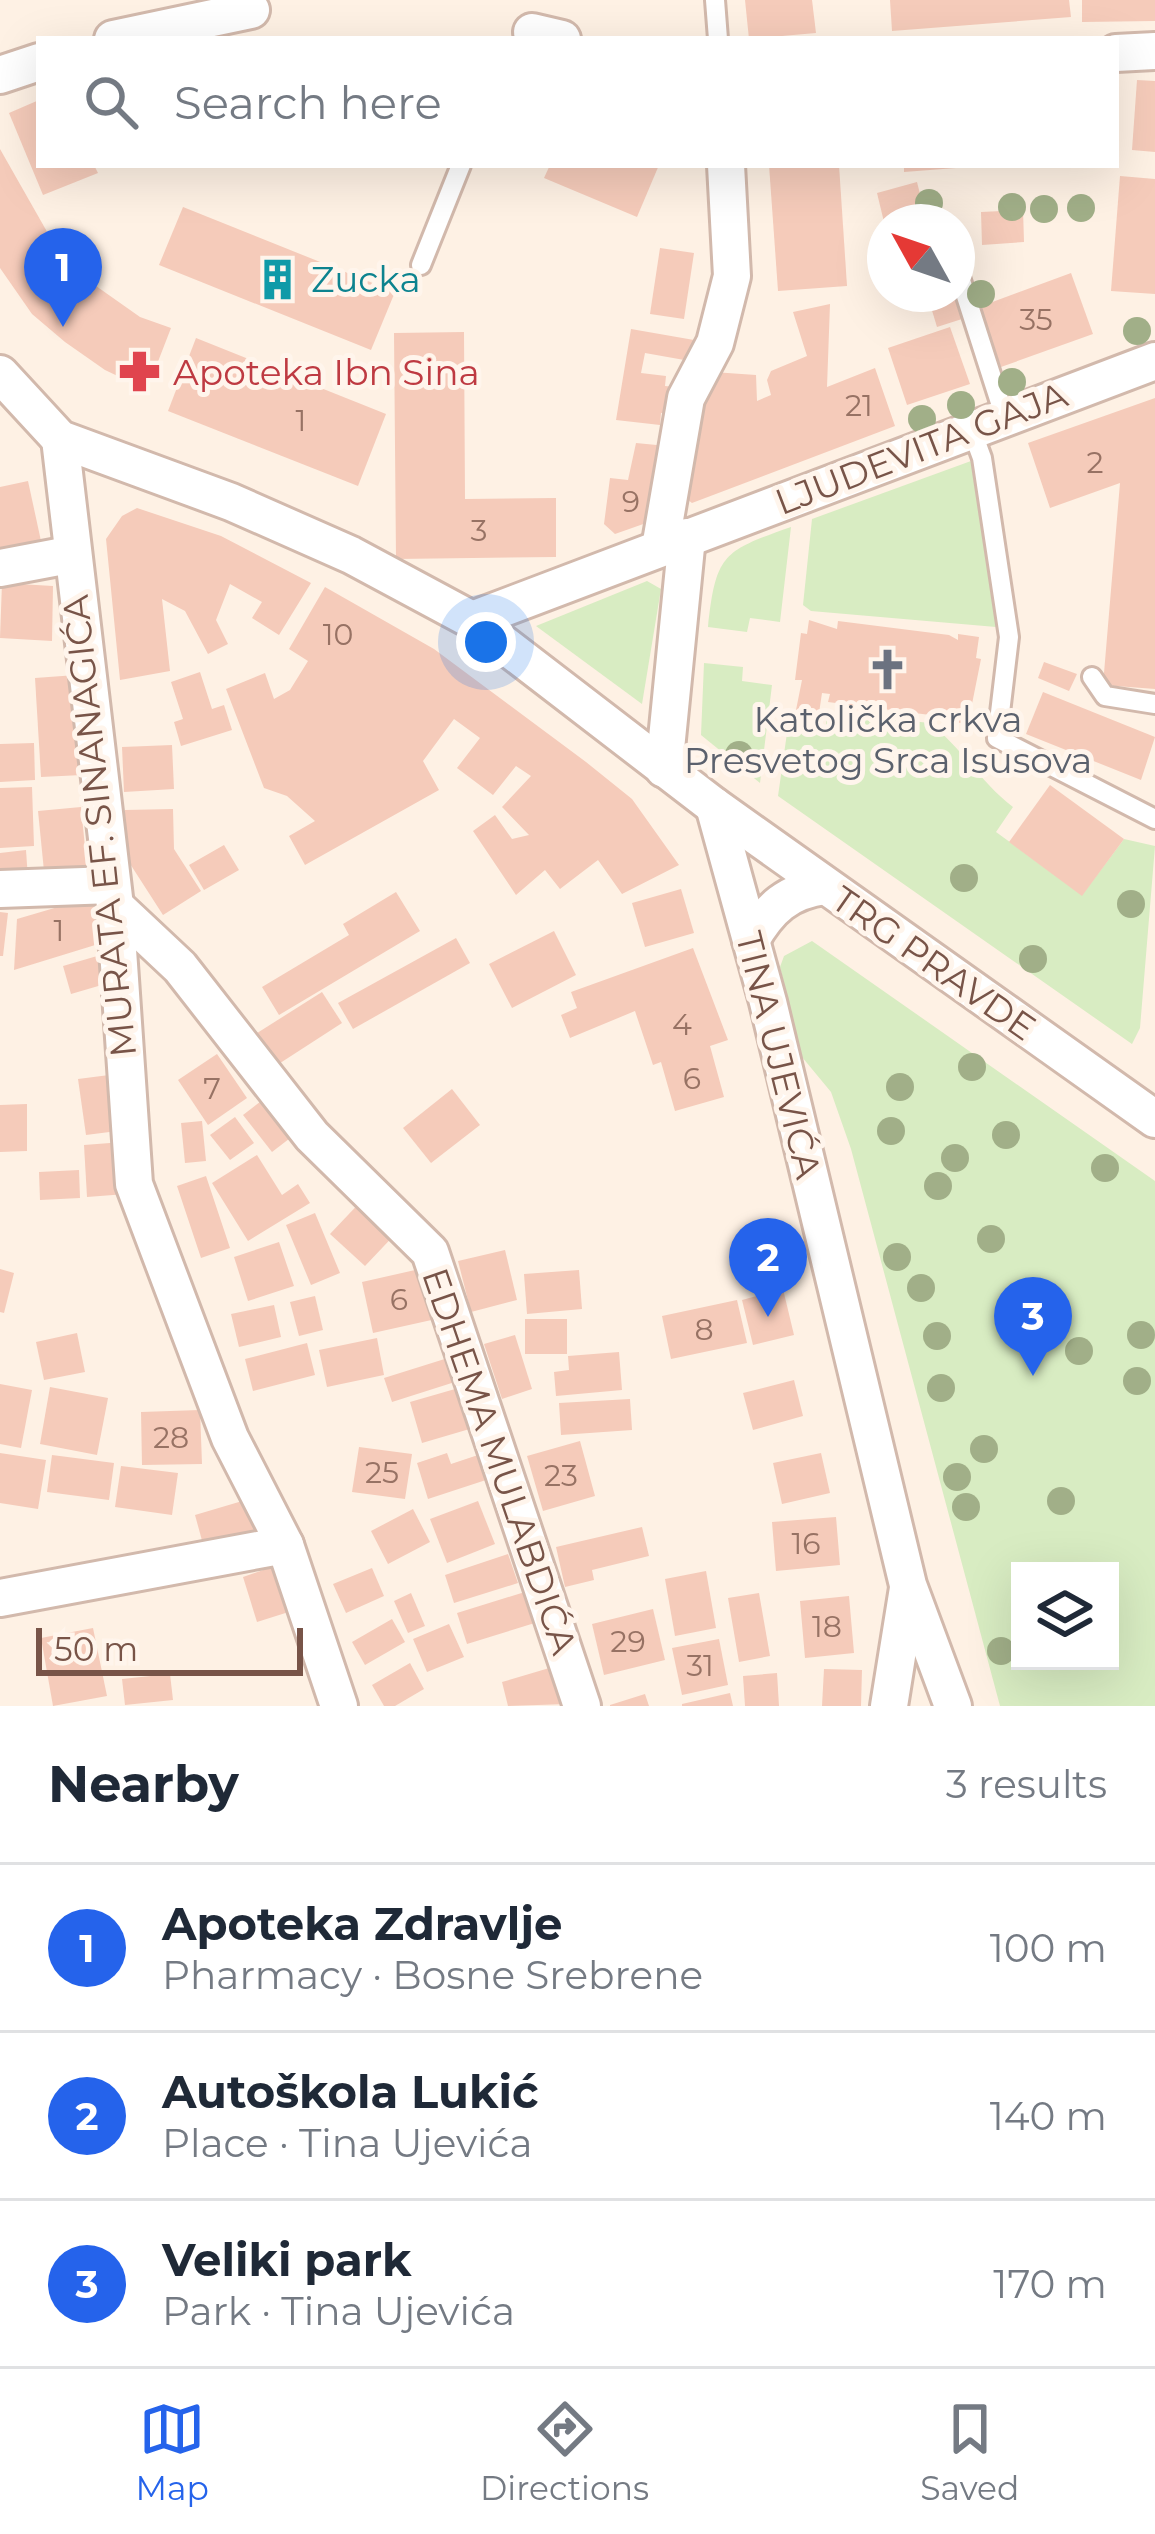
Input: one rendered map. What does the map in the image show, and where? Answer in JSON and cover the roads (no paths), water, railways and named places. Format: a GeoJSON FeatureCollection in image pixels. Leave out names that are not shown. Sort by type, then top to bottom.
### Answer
{"type":"FeatureCollection","features":[{"type":"Feature","properties":{"kind":"street"},"geometry":{"type":"LineString","coordinates":[[127,36],[251,10]]}},
{"type":"Feature","properties":{"kind":"street"},"geometry":{"type":"LineString","coordinates":[[1119,53],[1155,51]]}},
{"type":"Feature","properties":{"kind":"street"},"geometry":{"type":"LineString","coordinates":[[0,75],[36,63]]}},
{"type":"Feature","properties":{"kind":"street"},"geometry":{"type":"LineString","coordinates":[[664,769],[673,543],[686,398],[715,344],[732,276],[726,168]]}},
{"type":"Feature","properties":{"kind":"street","name":"LJUDEVITA GAJA"},"geometry":{"type":"LineString","coordinates":[[472,620],[1155,361]]}},
{"type":"Feature","properties":{"kind":"street"},"geometry":{"type":"LineString","coordinates":[[0,374],[60,439]]}},
{"type":"Feature","properties":{"kind":"street","name":"MURATA EF. SINANAGIĆA"},"geometry":{"type":"LineString","coordinates":[[60,439],[113,895],[134,1184],[230,1438],[285,1545],[339,1706]]}},
{"type":"Feature","properties":{"kind":"street","name":"TRG PRAVDE"},"geometry":{"type":"LineString","coordinates":[[60,439],[231,502],[351,555],[472,620],[714,806],[1155,1119]]}},
{"type":"Feature","properties":{"kind":"street"},"geometry":{"type":"LineString","coordinates":[[0,568],[70,555]]}},
{"type":"Feature","properties":{"kind":"street","name":"TINA UJEVIĆA"},"geometry":{"type":"LineString","coordinates":[[714,806],[908,1585],[953,1706]]}},
{"type":"Feature","properties":{"kind":"street"},"geometry":{"type":"LineString","coordinates":[[751,940],[773,907],[805,888],[825,886]]}},
{"type":"Feature","properties":{"kind":"street"},"geometry":{"type":"LineString","coordinates":[[0,890],[113,895]]}},
{"type":"Feature","properties":{"kind":"street","name":"EDHEMA MULABDIĆA"},"geometry":{"type":"LineString","coordinates":[[113,895],[180,967],[312,1136],[430,1252],[582,1706]]}},
{"type":"Feature","properties":{"kind":"street"},"geometry":{"type":"LineString","coordinates":[[0,1598],[285,1545]]}},
{"type":"Feature","properties":{"kind":"street","name":"TINA UJEVIĆA"},"geometry":{"type":"LineString","coordinates":[[889,1706],[908,1585]]}},
{"type":"Feature","properties":{"kind":"lane"},"geometry":{"type":"LineString","coordinates":[[715,0],[718,36]]}},
{"type":"Feature","properties":{"kind":"lane"},"geometry":{"type":"LineString","coordinates":[[421,265],[460,168]]}},
{"type":"Feature","properties":{"kind":"lane"},"geometry":{"type":"LineString","coordinates":[[966,312],[988,421],[982,458],[1009,637],[997,738],[1155,818]]}},
{"type":"Feature","properties":{"kind":"lane"},"geometry":{"type":"LineString","coordinates":[[1092,677],[1105,696],[1155,704]]}},
{"type":"Feature","properties":{"kind":"place","name":"Zucka"},"geometry":{"type":"Point","coordinates":[277,279]}},
{"type":"Feature","properties":{"kind":"place","name":"Apoteka Zdravlje"},"geometry":{"type":"Point","coordinates":[63,327]}},
{"type":"Feature","properties":{"kind":"place","name":"Apoteka Ibn Sina"},"geometry":{"type":"Point","coordinates":[139,372]}},
{"type":"Feature","properties":{"kind":"place","name":"Katolička crkva Presvetog Srca Isusova"},"geometry":{"type":"Point","coordinates":[888,669]}},
{"type":"Feature","properties":{"kind":"place","name":"Autoškola Lukić"},"geometry":{"type":"Point","coordinates":[768,1317]}},
{"type":"Feature","properties":{"kind":"place","name":"Veliki park"},"geometry":{"type":"Point","coordinates":[1033,1376]}}]}
